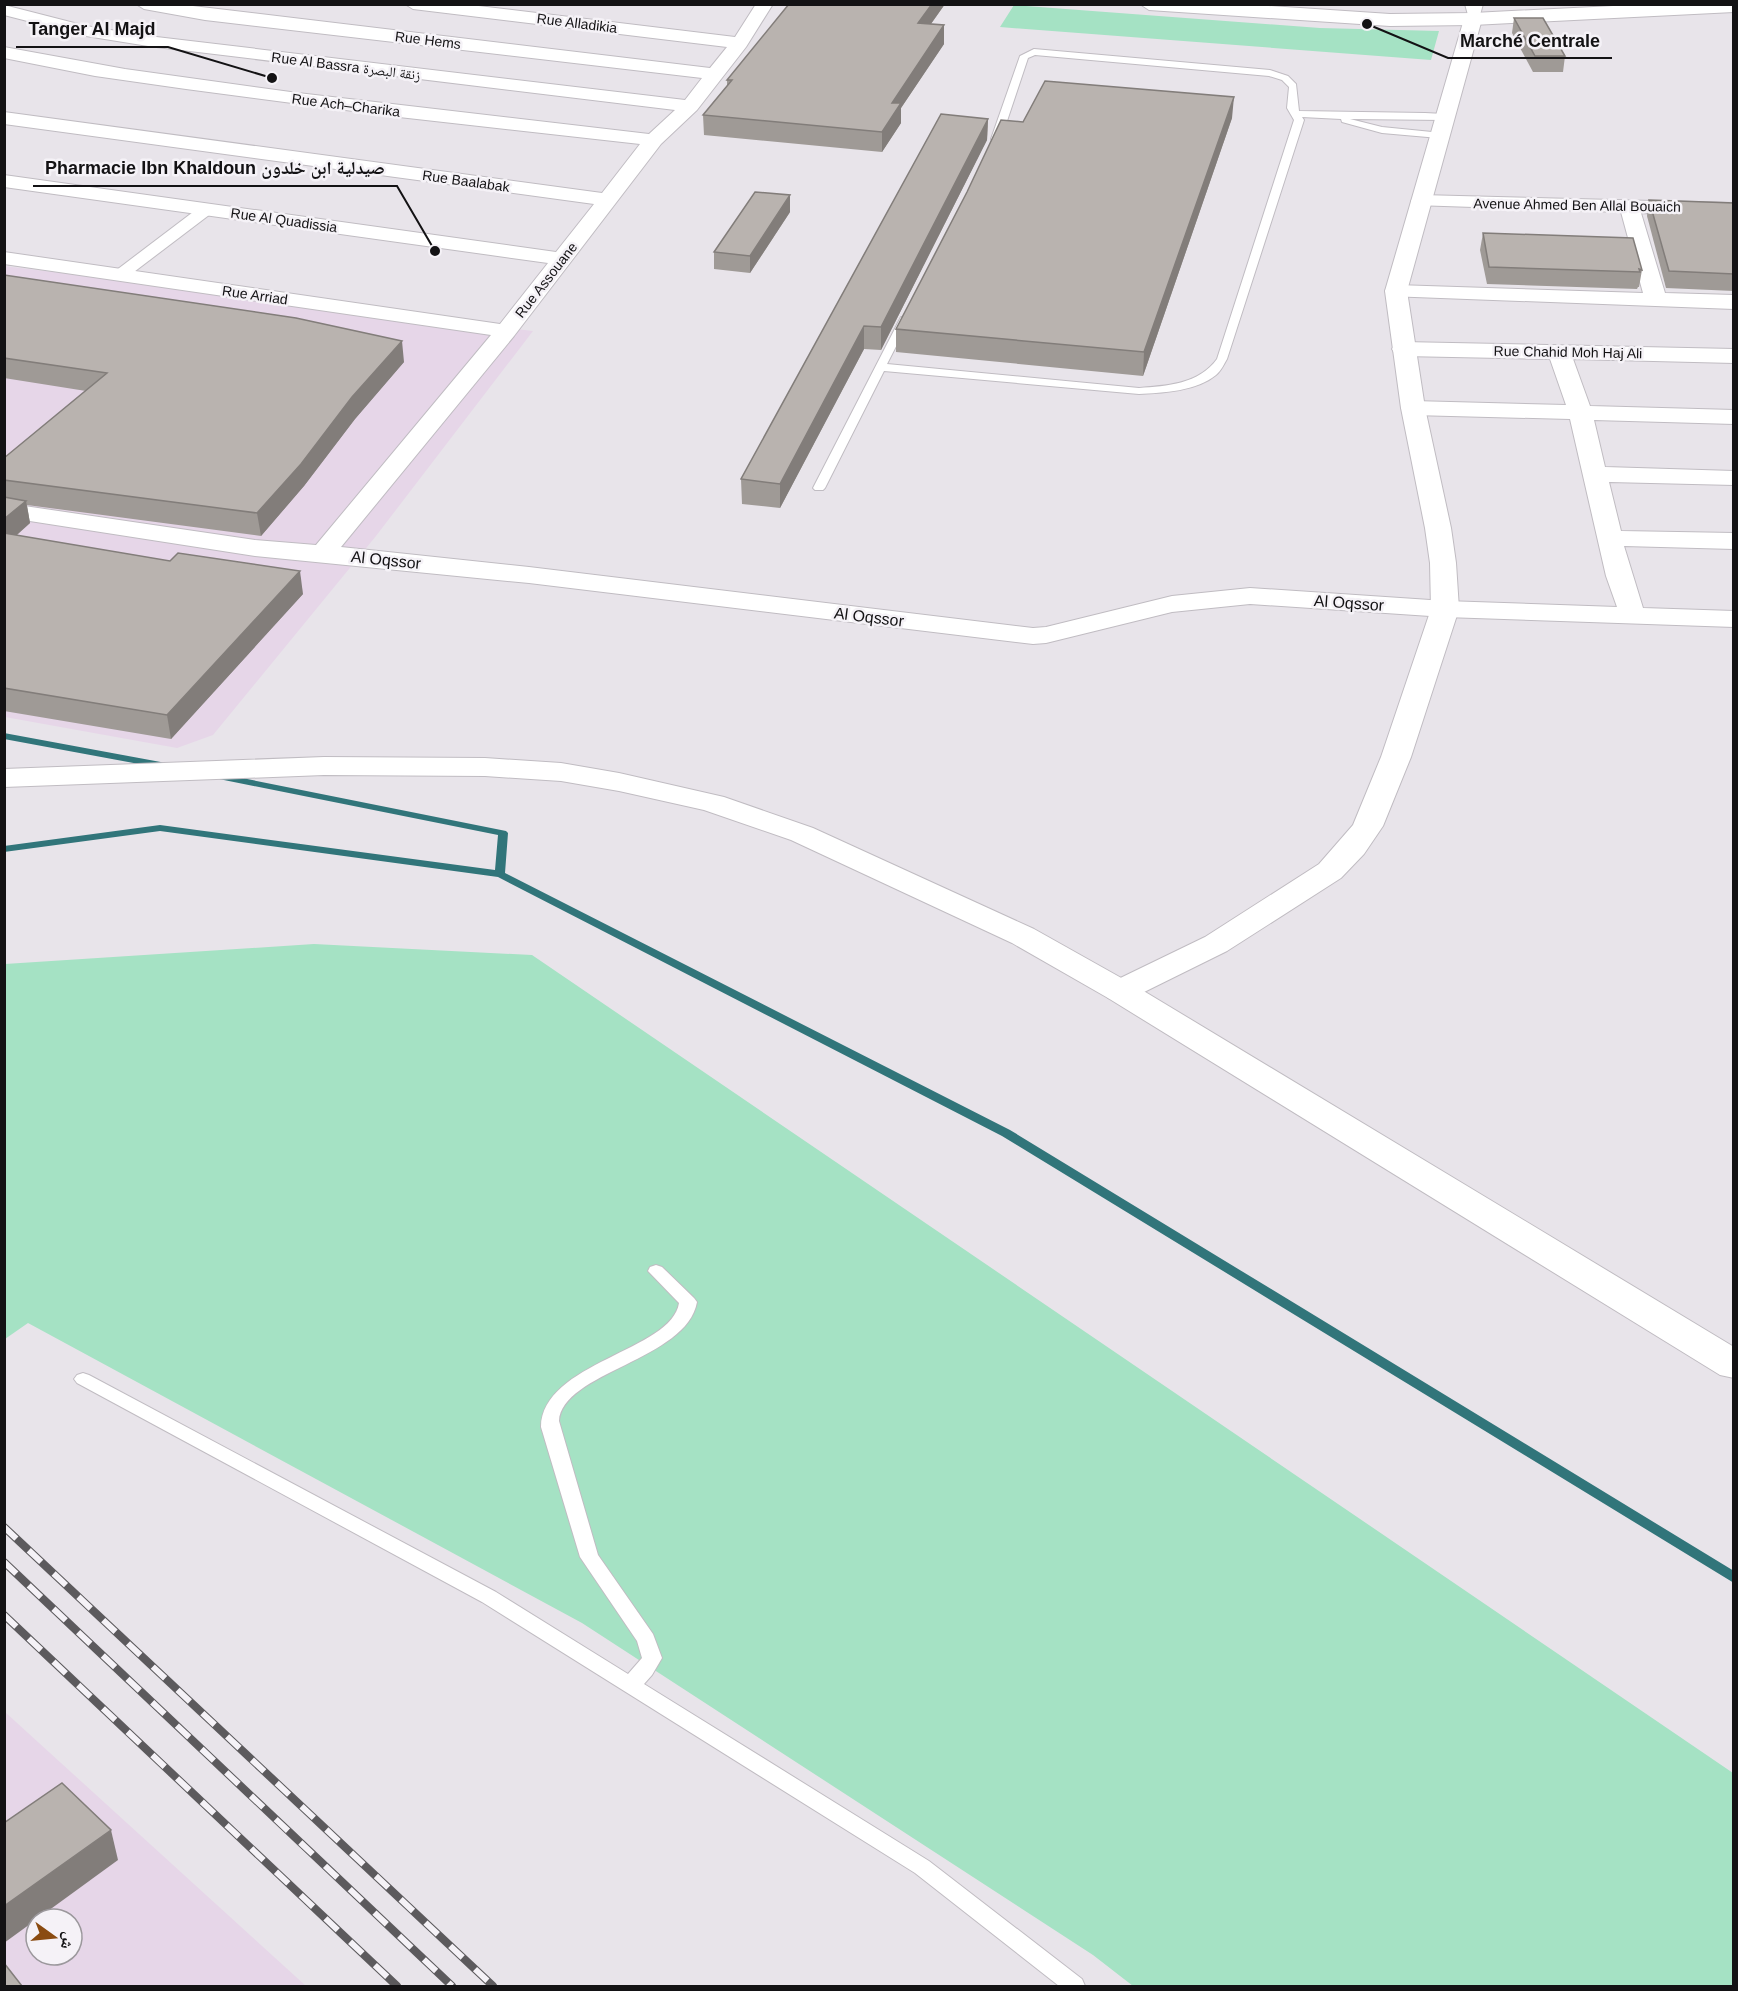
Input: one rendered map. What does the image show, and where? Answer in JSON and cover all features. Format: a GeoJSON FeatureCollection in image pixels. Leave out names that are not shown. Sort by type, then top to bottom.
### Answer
{"type":"FeatureCollection","features":[{"type":"Feature","properties":{"kind":"main road"},"geometry":{"type":"LineString","coordinates":[[1149,4],[1330,18],[1474,11],[1558,4]]}},
{"type":"Feature","properties":{"kind":"main road"},"geometry":{"type":"LineString","coordinates":[[1245,4],[1393,12],[1732,8]]}},
{"type":"Feature","properties":{"kind":"main road"},"geometry":{"type":"LineString","coordinates":[[1120,991],[1216,944],[1330,871],[1353,847],[1368,826],[1380,800],[1445,609],[1443,563],[1438,528],[1413,408],[1396,291],[1474,11]]}},
{"type":"Feature","properties":{"kind":"main road"},"geometry":{"type":"LineString","coordinates":[[4,778],[324,766],[504,768],[561,772],[713,803],[824,844],[1023,936],[1120,991],[1734,1365]]}},
{"type":"Feature","properties":{"kind":"street","name":"Rue Alladikia"},"geometry":{"type":"LineString","coordinates":[[413,4],[476,8],[740,43]]}},
{"type":"Feature","properties":{"kind":"street","name":"Rue Assouane"},"geometry":{"type":"LineString","coordinates":[[323,553],[506,331],[654,141],[690,106],[713,74],[740,43],[765,4]]}},
{"type":"Feature","properties":{"kind":"street"},"geometry":{"type":"LineString","coordinates":[[313,101],[399,37],[448,8]]}},
{"type":"Feature","properties":{"kind":"street"},"geometry":{"type":"LineString","coordinates":[[4,72],[86,31],[137,9]]}},
{"type":"Feature","properties":{"kind":"street","name":"Rue Hems"},"geometry":{"type":"LineString","coordinates":[[137,9],[713,74]]}},
{"type":"Feature","properties":{"kind":"street","name":"Rue Al Bassra زنقة البصرة"},"geometry":{"type":"LineString","coordinates":[[4,10],[86,31],[148,41],[357,68],[690,106]]}},
{"type":"Feature","properties":{"kind":"street","name":"Rue Ach–Charika"},"geometry":{"type":"LineString","coordinates":[[4,52],[82,69],[313,101],[654,141]]}},
{"type":"Feature","properties":{"kind":"street","name":"Rue Baalabak"},"geometry":{"type":"LineString","coordinates":[[4,118],[607,200]]}},
{"type":"Feature","properties":{"kind":"street","name":"Rue Al Quadissia"},"geometry":{"type":"LineString","coordinates":[[4,181],[563,259]]}},
{"type":"Feature","properties":{"kind":"street","name":"Avenue Ahmed Ben Allal Bouaich"},"geometry":{"type":"LineString","coordinates":[[1421,201],[1734,209]]}},
{"type":"Feature","properties":{"kind":"street"},"geometry":{"type":"LineString","coordinates":[[1629,206],[1656,299]]}},
{"type":"Feature","properties":{"kind":"street"},"geometry":{"type":"LineString","coordinates":[[120,275],[207,209]]}},
{"type":"Feature","properties":{"kind":"street","name":"Rue Arriad"},"geometry":{"type":"LineString","coordinates":[[4,258],[506,331]]}},
{"type":"Feature","properties":{"kind":"street"},"geometry":{"type":"LineString","coordinates":[[1396,291],[1734,302]]}},
{"type":"Feature","properties":{"kind":"street","name":"Rue Chahid Moh Haj Ali"},"geometry":{"type":"LineString","coordinates":[[1403,349],[1734,356]]}},
{"type":"Feature","properties":{"kind":"street"},"geometry":{"type":"LineString","coordinates":[[1559,351],[1580,412],[1610,538],[1632,614]]}},
{"type":"Feature","properties":{"kind":"street"},"geometry":{"type":"LineString","coordinates":[[1413,408],[1734,417]]}},
{"type":"Feature","properties":{"kind":"street"},"geometry":{"type":"LineString","coordinates":[[1594,474],[1734,478]]}},
{"type":"Feature","properties":{"kind":"street","name":"Al Oqssor"},"geometry":{"type":"LineString","coordinates":[[4,510],[233,545],[323,553],[1033,636],[1046,635],[1184,601],[1223,596],[1445,609],[1734,619]]}},
{"type":"Feature","properties":{"kind":"street"},"geometry":{"type":"LineString","coordinates":[[1610,538],[1734,541]]}},
{"type":"Feature","properties":{"kind":"lane"},"geometry":{"type":"LineString","coordinates":[[881,367],[1131,391],[1167,389],[1213,372],[1222,359],[1299,120],[1292,108],[1293,86],[1285,78],[1270,72],[1034,52],[1024,56],[1008,110],[992,147]]}},
{"type":"Feature","properties":{"kind":"lane"},"geometry":{"type":"LineString","coordinates":[[1295,114],[1340,117],[1382,114],[1441,126]]}},
{"type":"Feature","properties":{"kind":"lane"},"geometry":{"type":"LineString","coordinates":[[1340,117],[1382,130],[1441,126]]}},
{"type":"Feature","properties":{"kind":"lane"},"geometry":{"type":"LineString","coordinates":[[819,488],[912,306]]}},
{"type":"Feature","properties":{"kind":"lane"},"geometry":{"type":"LineString","coordinates":[[630,1685],[645,1670],[652,1658],[650,1648],[589,1557],[550,1427],[551,1411],[562,1396],[667,1333],[685,1315],[688,1302],[656,1271]]}},
{"type":"Feature","properties":{"kind":"lane"},"geometry":{"type":"LineString","coordinates":[[83,1379],[489,1597],[922,1867],[1074,1986]]}},
{"type":"Feature","properties":{"kind":"shaded area"},"geometry":{"type":"Polygon","coordinates":[[[4,266],[533,331],[376,536],[213,735],[177,748],[5,717],[4,266]]]}},
{"type":"Feature","properties":{"kind":"shaded area"},"geometry":{"type":"Polygon","coordinates":[[[5,1712],[306,1986],[5,1986],[5,1712]]]}},
{"type":"Feature","properties":{"kind":"green space"},"geometry":{"type":"Polygon","coordinates":[[[1014,5],[1320,28],[1439,31],[1431,60],[1000,27],[1014,5]]]}},
{"type":"Feature","properties":{"kind":"green space"},"geometry":{"type":"Polygon","coordinates":[[[314,944],[532,955],[1733,1773],[1733,1986],[1133,1986],[1093,1955],[582,1623],[28,1323],[5,1339],[5,964],[314,944]]]}},
{"type":"Feature","properties":{"kind":"building"},"geometry":{"type":"Polygon","coordinates":[[[789,4],[932,4],[918,23],[944,25],[892,103],[901,103],[882,132],[703,115],[732,80],[727,80],[789,4]]]}},
{"type":"Feature","properties":{"kind":"building"},"geometry":{"type":"Polygon","coordinates":[[[1514,18],[1543,18],[1565,56],[1535,56],[1514,18]]]}},
{"type":"Feature","properties":{"kind":"building"},"geometry":{"type":"Polygon","coordinates":[[[1045,81],[1234,97],[1144,352],[896,329],[967,192],[1001,120],[1023,122],[1045,81]]]}},
{"type":"Feature","properties":{"kind":"building"},"geometry":{"type":"Polygon","coordinates":[[[941,114],[988,119],[881,327],[864,326],[780,484],[741,479],[941,114]]]}},
{"type":"Feature","properties":{"kind":"building"},"geometry":{"type":"Polygon","coordinates":[[[755,192],[790,195],[750,256],[714,252],[755,192]]]}},
{"type":"Feature","properties":{"kind":"building"},"geometry":{"type":"Polygon","coordinates":[[[1649,200],[1734,203],[1734,274],[1669,271],[1649,200]]]}},
{"type":"Feature","properties":{"kind":"building"},"geometry":{"type":"Polygon","coordinates":[[[1483,233],[1633,238],[1642,270],[1639,269],[1640,272],[1489,267],[1483,233]]]}},
{"type":"Feature","properties":{"kind":"building"},"geometry":{"type":"Polygon","coordinates":[[[4,275],[296,318],[402,341],[352,397],[301,464],[257,513],[4,480],[4,458],[107,373],[4,358],[4,275]]]}},
{"type":"Feature","properties":{"kind":"building"},"geometry":{"type":"Polygon","coordinates":[[[4,497],[26,501],[4,519],[4,497]]]}},
{"type":"Feature","properties":{"kind":"building"},"geometry":{"type":"Polygon","coordinates":[[[4,533],[170,561],[178,553],[300,571],[167,715],[4,688],[4,533]]]}},
{"type":"Feature","properties":{"kind":"building"},"geometry":{"type":"Polygon","coordinates":[[[62,1783],[111,1830],[4,1906],[4,1823],[62,1783]]]}},
{"type":"Feature","properties":{"kind":"building"},"geometry":{"type":"Polygon","coordinates":[[[4,1963],[22,1986],[4,1986],[4,1963]]]}},
{"type":"Feature","properties":{"kind":"waterway"},"geometry":{"type":"LineString","coordinates":[[4,736],[166,766]]}},
{"type":"Feature","properties":{"kind":"waterway"},"geometry":{"type":"LineString","coordinates":[[217,776],[503,833],[500,874]]}},
{"type":"Feature","properties":{"kind":"waterway"},"geometry":{"type":"LineString","coordinates":[[4,849],[160,828],[500,874]]}},
{"type":"Feature","properties":{"kind":"waterway"},"geometry":{"type":"LineString","coordinates":[[500,874],[1006,1133],[1734,1578]]}},
{"type":"Feature","properties":{"kind":"railway"},"geometry":{"type":"LineString","coordinates":[[4,1527],[493,1986]]}},
{"type":"Feature","properties":{"kind":"railway"},"geometry":{"type":"LineString","coordinates":[[4,1562],[452,1986]]}},
{"type":"Feature","properties":{"kind":"railway"},"geometry":{"type":"LineString","coordinates":[[4,1615],[397,1986]]}},
{"type":"Feature","properties":{"kind":"place","name":"Marché Centrale"},"geometry":{"type":"Point","coordinates":[1367,24]}},
{"type":"Feature","properties":{"kind":"place","name":"Tanger Al Majd"},"geometry":{"type":"Point","coordinates":[272,78]}},
{"type":"Feature","properties":{"kind":"place","name":"Pharmacie Ibn Khaldoun صيدلية ابن خلدون"},"geometry":{"type":"Point","coordinates":[435,251]}}]}
